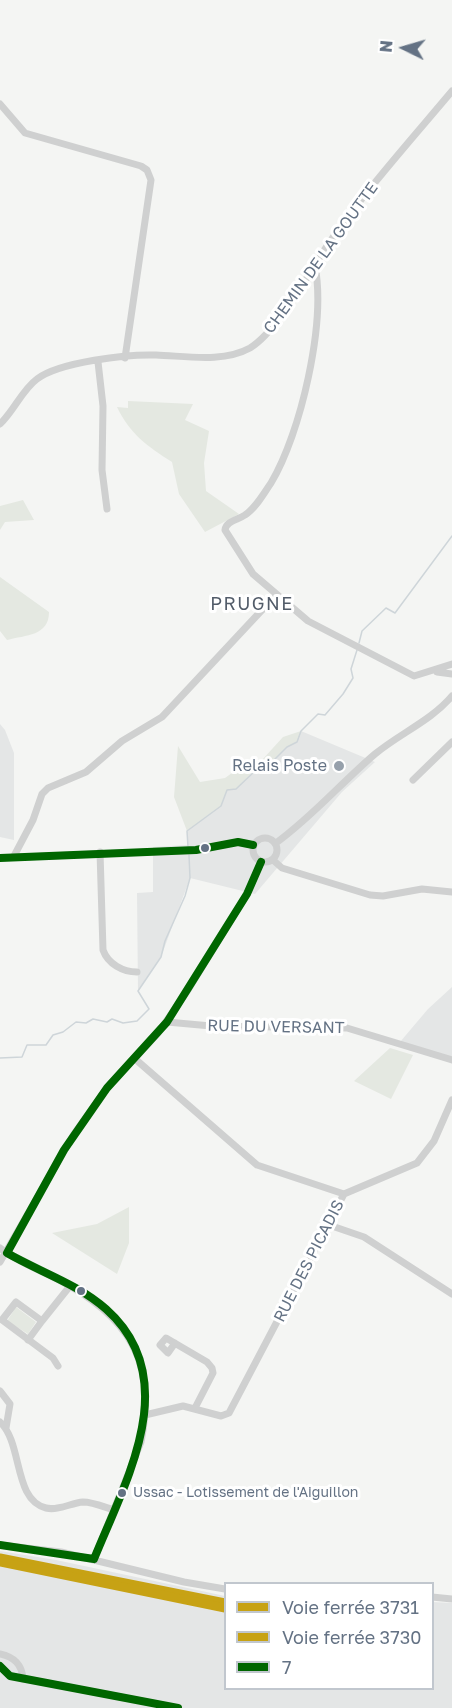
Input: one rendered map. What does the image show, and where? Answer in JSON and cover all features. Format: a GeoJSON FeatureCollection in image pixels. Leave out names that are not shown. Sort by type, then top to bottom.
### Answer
{"type":"FeatureCollection","features":[{"type":"Feature","properties":{"kind":"street","name":"CHEMIN DE LA GOUTTE"},"geometry":{"type":"LineString","coordinates":[[0,424],[38,378],[57,370],[153,355],[204,358],[249,348],[269,331],[384,173],[452,91]]}},
{"type":"Feature","properties":{"kind":"street"},"geometry":{"type":"LineString","coordinates":[[0,104],[25,133],[141,166],[147,170],[150,180],[125,358]]}},
{"type":"Feature","properties":{"kind":"street"},"geometry":{"type":"LineString","coordinates":[[315,266],[318,280],[315,334],[297,418],[272,482],[252,509],[225,527],[253,574],[308,621],[409,674],[418,676],[452,664]]}},
{"type":"Feature","properties":{"kind":"street"},"geometry":{"type":"LineString","coordinates":[[98,362],[103,406],[102,470],[107,509]]}},
{"type":"Feature","properties":{"kind":"street"},"geometry":{"type":"LineString","coordinates":[[14,856],[33,820],[42,794],[48,788],[86,772],[122,741],[162,717],[276,595]]}},
{"type":"Feature","properties":{"kind":"street"},"geometry":{"type":"LineString","coordinates":[[431,672],[452,674]]}},
{"type":"Feature","properties":{"kind":"street"},"geometry":{"type":"LineString","coordinates":[[276,843],[301,824],[378,752],[451,700]]}},
{"type":"Feature","properties":{"kind":"street"},"geometry":{"type":"LineString","coordinates":[[413,780],[452,742]]}},
{"type":"Feature","properties":{"kind":"street"},"geometry":{"type":"LineString","coordinates":[[0,858],[189,850],[231,842],[253,845],[263,837],[276,843]]}},
{"type":"Feature","properties":{"kind":"street"},"geometry":{"type":"LineString","coordinates":[[273,860],[277,852],[276,843]]}},
{"type":"Feature","properties":{"kind":"street"},"geometry":{"type":"LineString","coordinates":[[253,845],[255,857],[261,862],[273,860]]}},
{"type":"Feature","properties":{"kind":"street"},"geometry":{"type":"LineString","coordinates":[[100,852],[103,950],[107,960],[113,964],[137,972]]}},
{"type":"Feature","properties":{"kind":"street"},"geometry":{"type":"LineString","coordinates":[[273,860],[282,868],[370,895],[383,896],[422,889],[452,892]]}},
{"type":"Feature","properties":{"kind":"street"},"geometry":{"type":"LineString","coordinates":[[0,1262],[64,1150],[107,1088],[167,1022],[247,894],[261,862]]}},
{"type":"Feature","properties":{"kind":"street","name":"RUE DU VERSANT"},"geometry":{"type":"LineString","coordinates":[[167,1022],[202,1025],[347,1028],[452,1060]]}},
{"type":"Feature","properties":{"kind":"street"},"geometry":{"type":"LineString","coordinates":[[134,1058],[257,1165],[344,1194]]}},
{"type":"Feature","properties":{"kind":"street","name":"RUE DES PICADIS"},"geometry":{"type":"LineString","coordinates":[[195,1408],[221,1416],[229,1413],[344,1194],[417,1163],[435,1141],[452,1100]]}},
{"type":"Feature","properties":{"kind":"street"},"geometry":{"type":"LineString","coordinates":[[329,1225],[364,1237],[452,1294]]}},
{"type":"Feature","properties":{"kind":"street"},"geometry":{"type":"LineString","coordinates":[[0,1248],[90,1297],[123,1328],[134,1343],[144,1374],[144,1415],[141,1442],[94,1559]]}},
{"type":"Feature","properties":{"kind":"street"},"geometry":{"type":"LineString","coordinates":[[28,1340],[70,1286]]}},
{"type":"Feature","properties":{"kind":"street"},"geometry":{"type":"LineString","coordinates":[[42,1321],[16,1302],[2,1320],[58,1366]]}},
{"type":"Feature","properties":{"kind":"street"},"geometry":{"type":"LineString","coordinates":[[144,1415],[183,1406],[195,1408],[213,1374],[212,1368],[175,1343]]}},
{"type":"Feature","properties":{"kind":"street"},"geometry":{"type":"LineString","coordinates":[[0,1391],[10,1404],[3,1425],[25,1489],[38,1504],[55,1508],[84,1502],[114,1510]]}},
{"type":"Feature","properties":{"kind":"street"},"geometry":{"type":"LineString","coordinates":[[0,1545],[61,1552],[184,1582],[224,1589]]}},
{"type":"Feature","properties":{"kind":"street"},"geometry":{"type":"LineString","coordinates":[[434,1597],[452,1599]]}},
{"type":"Feature","properties":{"kind":"street"},"geometry":{"type":"LineString","coordinates":[[0,1654],[17,1662],[22,1668],[23,1679]]}},
{"type":"Feature","properties":{"kind":"street"},"geometry":{"type":"LineString","coordinates":[[0,1666],[4,1674],[23,1679],[178,1708]]}},
{"type":"Feature","properties":{"kind":"shaded area"},"geometry":{"type":"Polygon","coordinates":[[[128,401],[193,404],[185,420],[209,431],[204,463],[206,491],[239,514],[205,532],[179,494],[172,462],[140,439],[122,416],[117,407],[128,408],[128,401]]]}},
{"type":"Feature","properties":{"kind":"shaded area"},"geometry":{"type":"Polygon","coordinates":[[[23,500],[34,520],[5,522],[0,530],[0,506],[23,500]]]}},
{"type":"Feature","properties":{"kind":"shaded area"},"geometry":{"type":"Polygon","coordinates":[[[0,577],[49,612],[48,620],[41,630],[7,640],[0,631],[0,577]]]}},
{"type":"Feature","properties":{"kind":"shaded area"},"geometry":{"type":"Polygon","coordinates":[[[0,724],[5,730],[14,753],[14,840],[0,837],[0,724]]]}},
{"type":"Feature","properties":{"kind":"shaded area"},"geometry":{"type":"Polygon","coordinates":[[[301,731],[375,762],[342,792],[255,894],[190,878],[161,957],[138,991],[137,893],[153,892],[153,847],[188,845],[187,831],[221,806],[227,790],[236,789],[256,770],[266,768],[287,747],[297,742],[301,731]]]}},
{"type":"Feature","properties":{"kind":"shaded area"},"geometry":{"type":"Polygon","coordinates":[[[301,731],[297,742],[287,747],[266,768],[255,770],[236,789],[227,790],[221,806],[187,831],[174,797],[178,746],[200,782],[225,778],[243,765],[262,760],[283,737],[301,731]]]}},
{"type":"Feature","properties":{"kind":"shaded area"},"geometry":{"type":"Polygon","coordinates":[[[452,987],[452,1057],[400,1042],[428,1009],[452,987]]]}},
{"type":"Feature","properties":{"kind":"shaded area"},"geometry":{"type":"Polygon","coordinates":[[[390,1048],[413,1055],[391,1099],[354,1081],[390,1048]]]}},
{"type":"Feature","properties":{"kind":"shaded area"},"geometry":{"type":"Polygon","coordinates":[[[129,1207],[129,1243],[117,1274],[52,1233],[97,1224],[129,1207]]]}},
{"type":"Feature","properties":{"kind":"shaded area"},"geometry":{"type":"Polygon","coordinates":[[[16,1307],[36,1322],[28,1334],[7,1321],[16,1307]]]}},
{"type":"Feature","properties":{"kind":"shaded area"},"geometry":{"type":"Polygon","coordinates":[[[0,1551],[56,1560],[224,1596],[224,1690],[434,1690],[434,1602],[452,1603],[452,1708],[0,1708],[0,1551]]]}},
{"type":"Feature","properties":{"kind":"waterway"},"geometry":{"type":"LineString","coordinates":[[359,643],[362,631],[386,608],[395,613],[452,536]]}},
{"type":"Feature","properties":{"kind":"waterway"},"geometry":{"type":"LineString","coordinates":[[188,847],[187,831],[221,806],[227,790],[236,789],[256,770],[266,768],[287,747],[297,742],[301,731],[318,714],[325,715],[353,678],[351,669],[357,650]]}},
{"type":"Feature","properties":{"kind":"waterway"},"geometry":{"type":"LineString","coordinates":[[0,1058],[22,1057],[27,1045],[46,1045],[53,1035],[63,1032],[76,1022],[86,1023],[93,1019],[107,1022],[112,1019],[123,1023],[137,1021],[149,1009],[138,991],[161,957],[165,941],[185,896],[190,878],[189,855]]}},
{"type":"Feature","properties":{"kind":"rail line","name":"3731"},"geometry":{"type":"LineString","coordinates":[[0,1558],[224,1603]]}},
{"type":"Feature","properties":{"kind":"rail line","name":"3730"},"geometry":{"type":"LineString","coordinates":[[0,1562],[224,1608]]}},
{"type":"Feature","properties":{"kind":"transit line","name":"7"},"geometry":{"type":"LineString","coordinates":[[0,858],[196,850],[238,842],[253,845]]}},
{"type":"Feature","properties":{"kind":"transit line","name":"7"},"geometry":{"type":"LineString","coordinates":[[7,1253],[64,1150],[107,1088],[167,1022],[247,894],[261,862]]}},
{"type":"Feature","properties":{"kind":"transit line","name":"7"},"geometry":{"type":"LineString","coordinates":[[7,1253],[71,1285],[106,1309],[129,1337],[142,1367],[145,1399],[141,1431],[132,1465],[94,1559]]}},
{"type":"Feature","properties":{"kind":"transit line","name":"7"},"geometry":{"type":"LineString","coordinates":[[0,1545],[94,1559]]}},
{"type":"Feature","properties":{"kind":"transit line","name":"7"},"geometry":{"type":"LineString","coordinates":[[0,1666],[10,1676],[178,1708]]}},
{"type":"Feature","properties":{"kind":"place","name":"Relais Poste"},"geometry":{"type":"Point","coordinates":[339,766]}},
{"type":"Feature","properties":{"kind":"place","name":"Ussac - Lotissement de l'Aiguillon"},"geometry":{"type":"Point","coordinates":[122,1493]}},
{"type":"Feature","properties":{"kind":"district","name":"PRUGNE"},"geometry":{"type":"Point","coordinates":[252,604]}}]}
